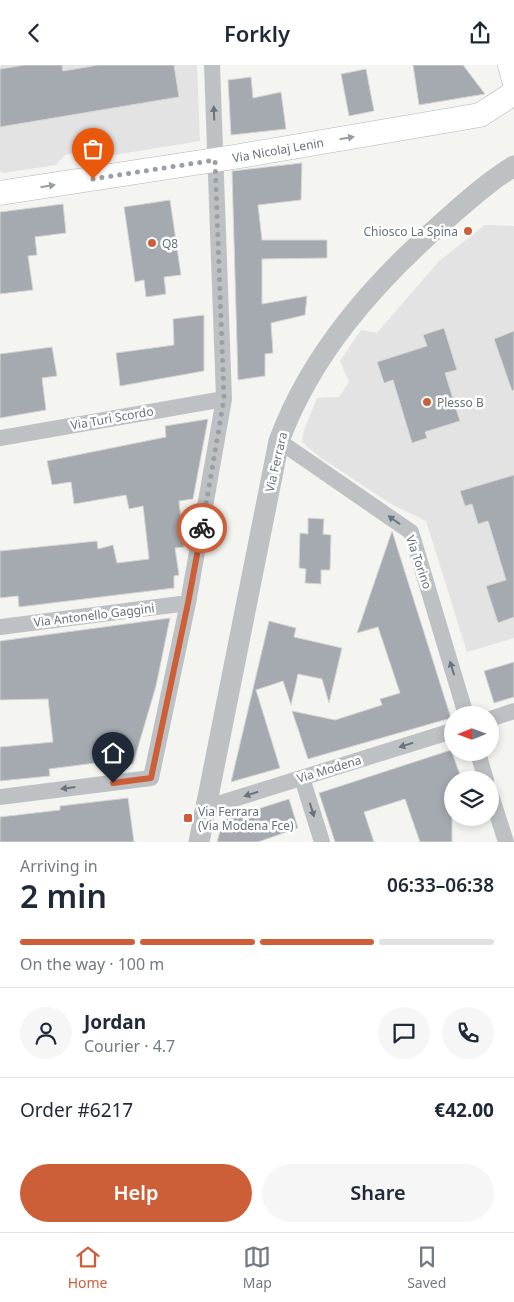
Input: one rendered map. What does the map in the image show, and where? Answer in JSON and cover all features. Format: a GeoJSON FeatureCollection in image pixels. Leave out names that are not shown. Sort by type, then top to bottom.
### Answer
{"type":"FeatureCollection","features":[{"type":"Feature","properties":{"kind":"main road"},"geometry":{"type":"LineString","coordinates":[[510,65],[514,80]]}},
{"type":"Feature","properties":{"kind":"main road","name":"Via Nicolaj Lenin"},"geometry":{"type":"LineString","coordinates":[[0,193],[215,160],[480,115],[514,93]]}},
{"type":"Feature","properties":{"kind":"street"},"geometry":{"type":"LineString","coordinates":[[0,797],[151,778],[188,603],[224,399],[212,65]]}},
{"type":"Feature","properties":{"kind":"street","name":"Via Ferrara"},"geometry":{"type":"LineString","coordinates":[[199,842],[279,441],[311,376],[351,315],[393,268],[425,238],[487,183],[514,166]]}},
{"type":"Feature","properties":{"kind":"street","name":"Via Turi Scordo"},"geometry":{"type":"LineString","coordinates":[[0,438],[224,399]]}},
{"type":"Feature","properties":{"kind":"street","name":"Via Torino"},"geometry":{"type":"LineString","coordinates":[[279,441],[411,532],[463,706]]}},
{"type":"Feature","properties":{"kind":"street","name":"Via Antonello Gaggini"},"geometry":{"type":"LineString","coordinates":[[0,627],[188,603]]}},
{"type":"Feature","properties":{"kind":"street"},"geometry":{"type":"LineString","coordinates":[[499,716],[514,711]]}},
{"type":"Feature","properties":{"kind":"street","name":"Via Modena"},"geometry":{"type":"LineString","coordinates":[[205,808],[444,734]]}},
{"type":"Feature","properties":{"kind":"street"},"geometry":{"type":"LineString","coordinates":[[302,778],[322,842]]}},
{"type":"Feature","properties":{"kind":"street"},"geometry":{"type":"LineString","coordinates":[[499,820],[506,842]]}},
{"type":"Feature","properties":{"kind":"shaded area"},"geometry":{"type":"Polygon","coordinates":[[[0,65],[197,65],[200,141],[102,157],[93,149],[65,155],[56,165],[3,173],[0,171],[0,65]]]}},
{"type":"Feature","properties":{"kind":"shaded area"},"geometry":{"type":"Polygon","coordinates":[[[485,225],[514,226],[514,638],[467,652],[426,521],[393,505],[321,458],[302,442],[304,430],[317,398],[339,397],[349,382],[340,361],[361,330],[377,333],[439,261],[485,225]]]}},
{"type":"Feature","properties":{"kind":"building"},"geometry":{"type":"Polygon","coordinates":[[[25,65],[62,65],[63,71],[98,65],[174,65],[179,97],[0,127],[0,69],[25,65]]]}},
{"type":"Feature","properties":{"kind":"building"},"geometry":{"type":"Polygon","coordinates":[[[413,65],[463,65],[485,94],[419,105],[413,65]]]}},
{"type":"Feature","properties":{"kind":"building"},"geometry":{"type":"Polygon","coordinates":[[[366,69],[374,111],[349,116],[341,74],[366,69]]]}},
{"type":"Feature","properties":{"kind":"building"},"geometry":{"type":"Polygon","coordinates":[[[251,77],[253,98],[281,92],[286,129],[231,135],[228,80],[251,77]]]}},
{"type":"Feature","properties":{"kind":"building"},"geometry":{"type":"Polygon","coordinates":[[[302,163],[301,200],[258,205],[262,240],[327,240],[327,258],[262,259],[262,304],[307,296],[305,315],[271,323],[273,353],[265,354],[265,376],[238,380],[232,171],[302,163]]]}},
{"type":"Feature","properties":{"kind":"building"},"geometry":{"type":"Polygon","coordinates":[[[170,200],[181,275],[164,277],[166,294],[146,297],[144,280],[135,282],[124,207],[170,200]]]}},
{"type":"Feature","properties":{"kind":"building"},"geometry":{"type":"Polygon","coordinates":[[[63,204],[66,233],[35,237],[37,255],[28,256],[33,290],[0,294],[0,212],[63,204]]]}},
{"type":"Feature","properties":{"kind":"building"},"geometry":{"type":"Polygon","coordinates":[[[204,315],[204,371],[120,386],[116,353],[174,345],[173,319],[204,315]]]}},
{"type":"Feature","properties":{"kind":"building","name":"Plesso B"},"geometry":{"type":"Polygon","coordinates":[[[444,328],[457,370],[445,373],[460,421],[425,432],[427,438],[412,443],[393,380],[384,383],[377,362],[427,346],[423,335],[444,328]]]}},
{"type":"Feature","properties":{"kind":"building"},"geometry":{"type":"Polygon","coordinates":[[[514,331],[514,390],[512,391],[494,339],[514,331]]]}},
{"type":"Feature","properties":{"kind":"building"},"geometry":{"type":"Polygon","coordinates":[[[52,347],[57,376],[42,378],[46,410],[0,418],[0,354],[52,347]]]}},
{"type":"Feature","properties":{"kind":"building"},"geometry":{"type":"Polygon","coordinates":[[[208,419],[193,499],[179,501],[184,547],[175,548],[179,575],[174,576],[174,588],[19,607],[18,596],[0,598],[0,551],[97,541],[98,549],[113,545],[117,563],[149,559],[143,506],[129,509],[126,495],[74,504],[71,482],[52,485],[47,461],[166,437],[165,426],[208,419]]]}},
{"type":"Feature","properties":{"kind":"building"},"geometry":{"type":"Polygon","coordinates":[[[514,475],[514,617],[498,623],[486,586],[506,580],[488,521],[478,524],[472,504],[465,506],[460,491],[514,475]]]}},
{"type":"Feature","properties":{"kind":"building"},"geometry":{"type":"Polygon","coordinates":[[[308,518],[324,519],[323,534],[331,535],[330,570],[321,570],[321,584],[305,583],[306,569],[299,568],[300,533],[308,534],[308,518]]]}},
{"type":"Feature","properties":{"kind":"building"},"geometry":{"type":"Polygon","coordinates":[[[392,531],[447,706],[444,706],[444,720],[308,759],[292,711],[335,720],[382,705],[380,699],[400,693],[378,627],[357,633],[392,531]]]}},
{"type":"Feature","properties":{"kind":"building"},"geometry":{"type":"Polygon","coordinates":[[[170,618],[156,686],[133,764],[105,767],[104,762],[49,769],[50,776],[0,781],[0,747],[53,742],[48,699],[0,700],[0,641],[170,618]]]}},
{"type":"Feature","properties":{"kind":"building"},"geometry":{"type":"Polygon","coordinates":[[[269,621],[296,628],[294,637],[342,648],[329,703],[322,679],[298,674],[291,705],[283,681],[256,690],[280,768],[231,782],[269,621]]]}},
{"type":"Feature","properties":{"kind":"building"},"geometry":{"type":"Polygon","coordinates":[[[514,662],[514,697],[494,703],[484,671],[514,662]]]}},
{"type":"Feature","properties":{"kind":"building"},"geometry":{"type":"Polygon","coordinates":[[[444,752],[444,761],[455,761],[459,771],[444,771],[444,826],[452,826],[452,842],[420,842],[405,799],[364,812],[374,842],[335,842],[319,793],[444,752]]]}},
{"type":"Feature","properties":{"kind":"building"},"geometry":{"type":"Polygon","coordinates":[[[128,798],[134,842],[0,842],[0,817],[60,810],[60,806],[128,798]]]}},
{"type":"Feature","properties":{"kind":"building"},"geometry":{"type":"Polygon","coordinates":[[[289,799],[298,828],[258,842],[217,842],[223,820],[289,799]]]}},
{"type":"Feature","properties":{"kind":"way so far"},"geometry":{"type":"LineString","coordinates":[[93,179],[215,160],[224,399],[202,528]]}},
{"type":"Feature","properties":{"kind":"place","name":"Chiosco La Spina"},"geometry":{"type":"Point","coordinates":[468,231]}},
{"type":"Feature","properties":{"kind":"place","name":"Q8"},"geometry":{"type":"Point","coordinates":[152,243]}},
{"type":"Feature","properties":{"kind":"place","name":"Plesso B"},"geometry":{"type":"Point","coordinates":[427,402]}},
{"type":"Feature","properties":{"kind":"place","name":"Via Ferrara (Via Modena Fce)"},"geometry":{"type":"Point","coordinates":[188,818]}},
{"type":"Feature","properties":{"kind":"route"},"geometry":{"type":"LineString","coordinates":[[113,783],[151,778],[202,528]]}}]}
